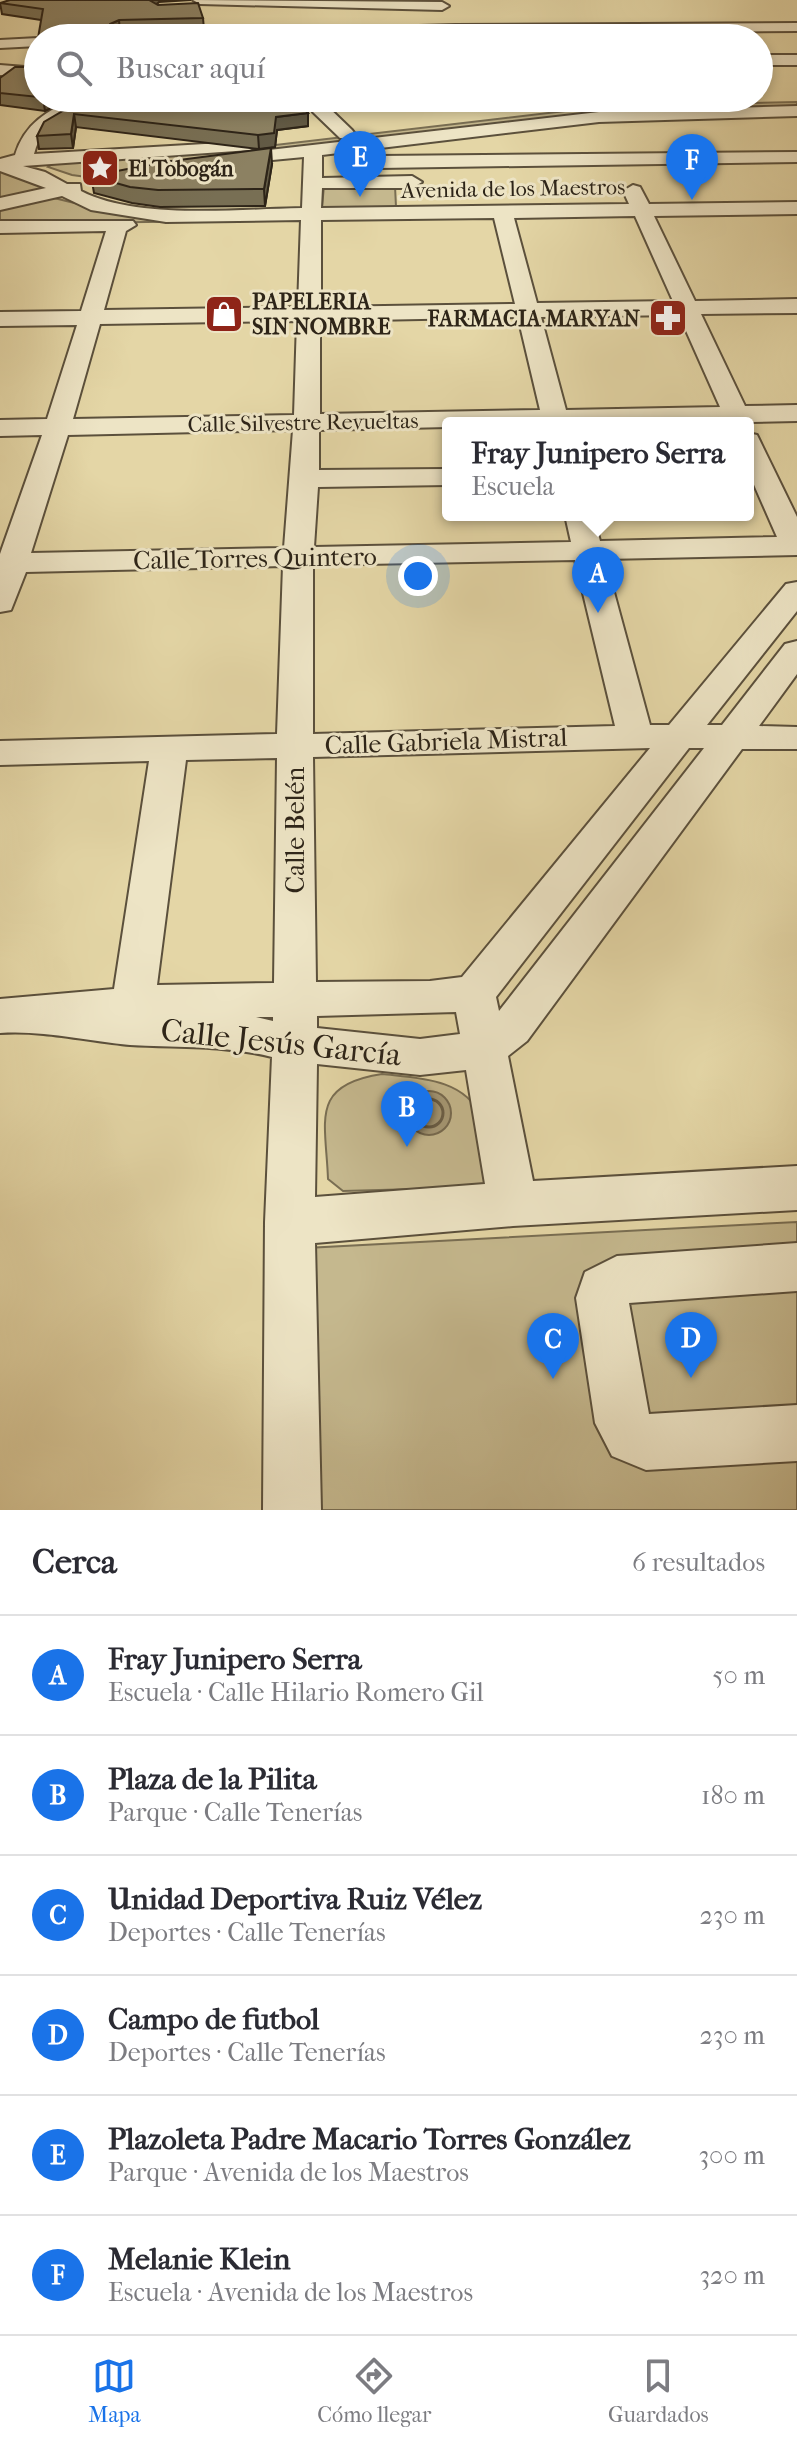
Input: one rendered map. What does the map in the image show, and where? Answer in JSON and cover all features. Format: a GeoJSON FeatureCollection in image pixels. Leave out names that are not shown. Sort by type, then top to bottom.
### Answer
{"type":"FeatureCollection","features":[{"type":"Feature","properties":{"kind":"street"},"geometry":{"type":"LineString","coordinates":[[198,4],[456,18],[510,24]]}},
{"type":"Feature","properties":{"kind":"street"},"geometry":{"type":"LineString","coordinates":[[198,4],[208,24]]}},
{"type":"Feature","properties":{"kind":"street"},"geometry":{"type":"LineString","coordinates":[[418,24],[456,18]]}},
{"type":"Feature","properties":{"kind":"street"},"geometry":{"type":"LineString","coordinates":[[773,28],[797,27]]}},
{"type":"Feature","properties":{"kind":"street"},"geometry":{"type":"LineString","coordinates":[[0,44],[24,43]]}},
{"type":"Feature","properties":{"kind":"street"},"geometry":{"type":"LineString","coordinates":[[773,60],[797,60]]}},
{"type":"Feature","properties":{"kind":"street"},"geometry":{"type":"LineString","coordinates":[[0,72],[22,74]]}},
{"type":"Feature","properties":{"kind":"street"},"geometry":{"type":"LineString","coordinates":[[773,100],[797,100]]}},
{"type":"Feature","properties":{"kind":"street"},"geometry":{"type":"LineString","coordinates":[[773,111],[797,111]]}},
{"type":"Feature","properties":{"kind":"street"},"geometry":{"type":"LineString","coordinates":[[23,158],[33,129],[59,112]]}},
{"type":"Feature","properties":{"kind":"street"},"geometry":{"type":"LineString","coordinates":[[323,112],[346,134]]}},
{"type":"Feature","properties":{"kind":"street"},"geometry":{"type":"LineString","coordinates":[[0,161],[208,150],[513,112]]}},
{"type":"Feature","properties":{"kind":"street"},"geometry":{"type":"LineString","coordinates":[[312,157],[599,117],[715,112],[745,158],[790,215]]}},
{"type":"Feature","properties":{"kind":"street"},"geometry":{"type":"LineString","coordinates":[[599,117],[618,159],[624,183],[643,214],[737,417]]}},
{"type":"Feature","properties":{"kind":"street"},"geometry":{"type":"LineString","coordinates":[[165,169],[281,154],[312,157],[618,159],[797,157]]}},
{"type":"Feature","properties":{"kind":"street"},"geometry":{"type":"LineString","coordinates":[[280,176],[281,154]]}},
{"type":"Feature","properties":{"kind":"street","name":"Calle Belén"},"geometry":{"type":"LineString","coordinates":[[292,1510],[290,1222],[295,1022],[295,745],[298,557],[305,479],[309,314],[296,212],[312,157]]}},
{"type":"Feature","properties":{"kind":"street"},"geometry":{"type":"LineString","coordinates":[[0,204],[90,182],[44,169],[50,162],[76,158]]}},
{"type":"Feature","properties":{"kind":"street","name":"Avenida de los Maestros"},"geometry":{"type":"LineString","coordinates":[[0,161],[65,189],[91,204],[142,214],[790,215]]}},
{"type":"Feature","properties":{"kind":"street"},"geometry":{"type":"LineString","coordinates":[[325,183],[434,182]]}},
{"type":"Feature","properties":{"kind":"street"},"geometry":{"type":"LineString","coordinates":[[0,197],[42,194]]}},
{"type":"Feature","properties":{"kind":"street","name":"Avenida de los Maestros"},"geometry":{"type":"LineString","coordinates":[[0,227],[118,225],[296,212]]}},
{"type":"Feature","properties":{"kind":"street"},"geometry":{"type":"LineString","coordinates":[[504,216],[554,417]]}},
{"type":"Feature","properties":{"kind":"street"},"geometry":{"type":"LineString","coordinates":[[0,603],[5,563],[58,426],[118,225]]}},
{"type":"Feature","properties":{"kind":"street"},"geometry":{"type":"LineString","coordinates":[[0,319],[797,306]]}},
{"type":"Feature","properties":{"kind":"street","name":"Calle Silvestre Revueltas"},"geometry":{"type":"LineString","coordinates":[[754,417],[797,413]]}},
{"type":"Feature","properties":{"kind":"street","name":"Calle Silvestre Revueltas"},"geometry":{"type":"LineString","coordinates":[[0,428],[442,421]]}},
{"type":"Feature","properties":{"kind":"street"},"geometry":{"type":"LineString","coordinates":[[754,454],[796,546]]}},
{"type":"Feature","properties":{"kind":"street"},"geometry":{"type":"LineString","coordinates":[[305,479],[442,477]]}},
{"type":"Feature","properties":{"kind":"street"},"geometry":{"type":"LineString","coordinates":[[581,521],[635,737]]}},
{"type":"Feature","properties":{"kind":"street","name":"Calle Torres Quintero"},"geometry":{"type":"LineString","coordinates":[[5,563],[796,546]]}},
{"type":"Feature","properties":{"kind":"street"},"geometry":{"type":"LineString","coordinates":[[513,1204],[474,993],[797,591]]}},
{"type":"Feature","properties":{"kind":"street"},"geometry":{"type":"LineString","coordinates":[[484,1050],[511,1028],[797,651]]}},
{"type":"Feature","properties":{"kind":"street","name":"Calle Gabriela Mistral"},"geometry":{"type":"LineString","coordinates":[[0,753],[679,736],[797,738]]}},
{"type":"Feature","properties":{"kind":"street"},"geometry":{"type":"LineString","coordinates":[[132,1015],[169,749]]}},
{"type":"Feature","properties":{"kind":"street","name":"Calle Jesús García"},"geometry":{"type":"LineString","coordinates":[[16,1016],[132,1015],[239,1031],[474,993]]}},
{"type":"Feature","properties":{"kind":"street","name":"Calle Jesús García"},"geometry":{"type":"LineString","coordinates":[[295,1022],[420,1057],[484,1050]]}},
{"type":"Feature","properties":{"kind":"street"},"geometry":{"type":"LineString","coordinates":[[290,1222],[513,1204],[797,1188]]}},
{"type":"Feature","properties":{"kind":"street"},"geometry":{"type":"LineString","coordinates":[[797,1267],[617,1280],[603,1289],[602,1298],[623,1423],[627,1433],[635,1440],[646,1442],[797,1433]]}},
{"type":"Feature","properties":{"kind":"shaded area"},"geometry":{"type":"Polygon","coordinates":[[[797,102],[797,109],[773,109],[773,103],[797,102]]]}},
{"type":"Feature","properties":{"kind":"shaded area"},"geometry":{"type":"Polygon","coordinates":[[[557,112],[630,112],[94,178],[48,167],[52,164],[207,153],[557,112]]]}},
{"type":"Feature","properties":{"kind":"shaded area"},"geometry":{"type":"Polygon","coordinates":[[[0,167],[56,188],[0,199],[0,167]]]}},
{"type":"Feature","properties":{"kind":"shaded area"},"geometry":{"type":"Polygon","coordinates":[[[324,186],[395,186],[396,207],[322,207],[324,186]]]}},
{"type":"Feature","properties":{"kind":"shaded area"},"geometry":{"type":"Polygon","coordinates":[[[50,197],[115,213],[299,218],[0,224],[0,208],[50,197]]]}},
{"type":"Feature","properties":{"kind":"shaded area"},"geometry":{"type":"Polygon","coordinates":[[[382,1074],[439,1082],[464,1094],[474,1104],[483,1124],[487,1187],[343,1191],[328,1179],[325,1123],[332,1097],[342,1087],[359,1079],[382,1074]]]}},
{"type":"Feature","properties":{"kind":"shaded area"},"geometry":{"type":"Polygon","coordinates":[[[797,1222],[797,1510],[312,1510],[306,1248],[797,1222]]]}},
{"type":"Feature","properties":{"kind":"water"},"geometry":{"type":"Polygon","coordinates":[[[429,1091],[445,1097],[451,1113],[445,1129],[429,1135],[413,1129],[407,1113],[413,1097],[429,1091]]]}},
{"type":"Feature","properties":{"kind":"building"},"geometry":{"type":"Polygon","coordinates":[[[10,0],[149,0],[158,5],[198,3],[203,18],[119,20],[110,24],[40,24],[43,9],[0,3],[10,0]]]}},
{"type":"Feature","properties":{"kind":"building"},"geometry":{"type":"Polygon","coordinates":[[[15,67],[24,67],[24,96],[0,93],[0,78],[15,67]]]}},
{"type":"Feature","properties":{"kind":"building"},"geometry":{"type":"Polygon","coordinates":[[[61,112],[308,113],[276,117],[274,133],[258,135],[74,114],[71,134],[37,136],[44,122],[61,112]]]}},
{"type":"Feature","properties":{"kind":"building"},"geometry":{"type":"Polygon","coordinates":[[[271,148],[264,189],[158,190],[130,187],[91,176],[164,162],[271,148]]]}},
{"type":"Feature","properties":{"kind":"place","name":"El Tobogán"},"geometry":{"type":"Point","coordinates":[100,168]}},
{"type":"Feature","properties":{"kind":"place","name":"Plazoleta Padre Macario Torres González"},"geometry":{"type":"Point","coordinates":[360,197]}},
{"type":"Feature","properties":{"kind":"place","name":"Melanie Klein"},"geometry":{"type":"Point","coordinates":[692,200]}},
{"type":"Feature","properties":{"kind":"place","name":"PAPELERIA SIN NOMBRE"},"geometry":{"type":"Point","coordinates":[224,314]}},
{"type":"Feature","properties":{"kind":"place","name":"FARMACIA MARYAN"},"geometry":{"type":"Point","coordinates":[668,318]}},
{"type":"Feature","properties":{"kind":"place","name":"Fray Junipero Serra"},"geometry":{"type":"Point","coordinates":[598,613]}},
{"type":"Feature","properties":{"kind":"place","name":"Plaza de la Pilita"},"geometry":{"type":"Point","coordinates":[407,1147]}},
{"type":"Feature","properties":{"kind":"place","name":"Campo de futbol"},"geometry":{"type":"Point","coordinates":[691,1378]}},
{"type":"Feature","properties":{"kind":"place","name":"Unidad Deportiva Ruiz Vélez"},"geometry":{"type":"Point","coordinates":[553,1379]}}]}
